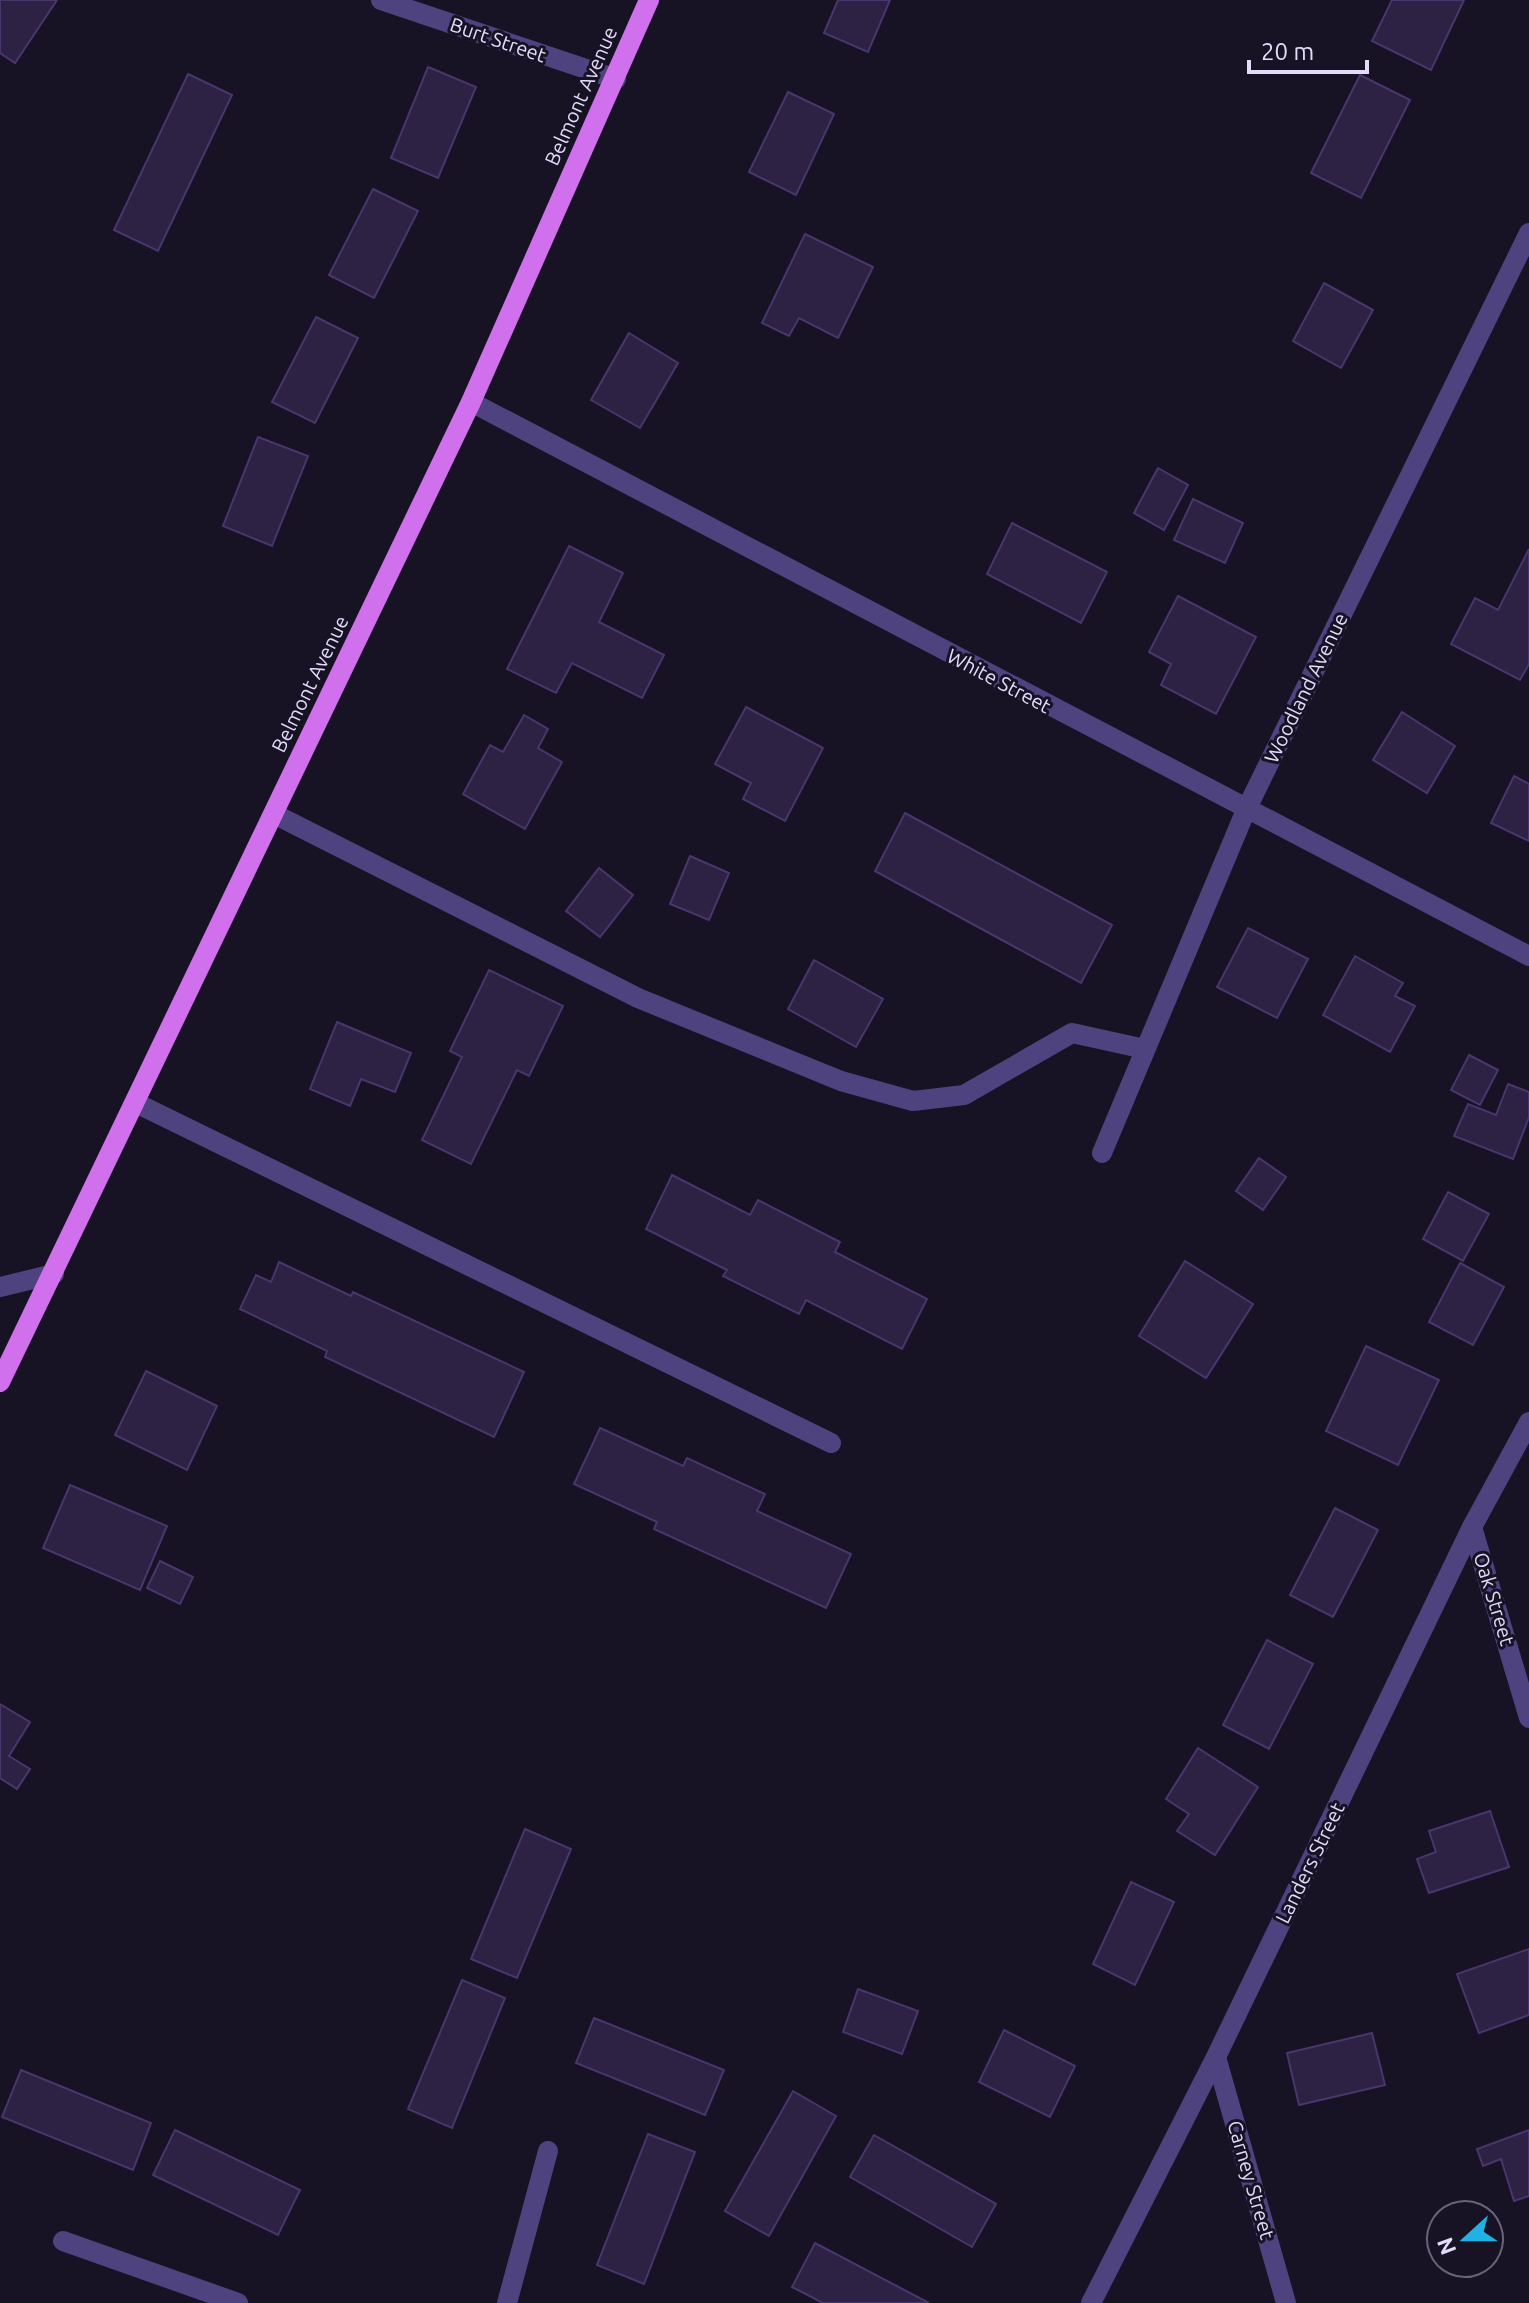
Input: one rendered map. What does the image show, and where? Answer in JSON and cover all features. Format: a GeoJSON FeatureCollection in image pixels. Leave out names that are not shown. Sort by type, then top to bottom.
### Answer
{"type":"FeatureCollection","features":[{"type":"Feature","properties":{"kind":"main road","name":"Belmont Avenue"},"geometry":{"type":"LineString","coordinates":[[0,1382],[471,402],[649,0]]}},
{"type":"Feature","properties":{"kind":"street","name":"Burt Street"},"geometry":{"type":"LineString","coordinates":[[381,0],[616,79]]}},
{"type":"Feature","properties":{"kind":"street","name":"Woodland Avenue"},"geometry":{"type":"LineString","coordinates":[[1102,1153],[1246,810],[1529,233]]}},
{"type":"Feature","properties":{"kind":"street","name":"White Street"},"geometry":{"type":"LineString","coordinates":[[471,402],[1529,956]]}},
{"type":"Feature","properties":{"kind":"street"},"geometry":{"type":"LineString","coordinates":[[274,814],[638,998],[841,1081],[913,1101],[964,1095],[1072,1033],[1145,1049]]}},
{"type":"Feature","properties":{"kind":"street"},"geometry":{"type":"LineString","coordinates":[[136,1103],[831,1443]]}},
{"type":"Feature","properties":{"kind":"street"},"geometry":{"type":"LineString","coordinates":[[0,1287],[54,1274]]}},
{"type":"Feature","properties":{"kind":"street","name":"Landers Street"},"geometry":{"type":"LineString","coordinates":[[1091,2303],[1216,2057],[1472,1527],[1529,1422]]}},
{"type":"Feature","properties":{"kind":"street","name":"Oak Street"},"geometry":{"type":"LineString","coordinates":[[1472,1527],[1529,1718]]}},
{"type":"Feature","properties":{"kind":"street","name":"Carney Street"},"geometry":{"type":"LineString","coordinates":[[1216,2057],[1286,2303]]}},
{"type":"Feature","properties":{"kind":"street"},"geometry":{"type":"LineString","coordinates":[[507,2303],[548,2151]]}},
{"type":"Feature","properties":{"kind":"street"},"geometry":{"type":"LineString","coordinates":[[63,2241],[238,2303]]}},
{"type":"Feature","properties":{"kind":"building"},"geometry":{"type":"Polygon","coordinates":[[[0,0],[57,0],[15,63],[0,53],[0,0]]]}},
{"type":"Feature","properties":{"kind":"building"},"geometry":{"type":"Polygon","coordinates":[[[838,0],[890,0],[868,52],[824,33],[838,0]]]}},
{"type":"Feature","properties":{"kind":"building"},"geometry":{"type":"Polygon","coordinates":[[[1392,0],[1464,0],[1431,70],[1372,41],[1392,0]]]}},
{"type":"Feature","properties":{"kind":"building"},"geometry":{"type":"Polygon","coordinates":[[[428,67],[476,87],[438,178],[391,158],[428,67]]]}},
{"type":"Feature","properties":{"kind":"building"},"geometry":{"type":"Polygon","coordinates":[[[188,74],[232,95],[158,251],[114,230],[188,74]]]}},
{"type":"Feature","properties":{"kind":"building"},"geometry":{"type":"Polygon","coordinates":[[[1360,75],[1410,100],[1361,198],[1311,173],[1360,75]]]}},
{"type":"Feature","properties":{"kind":"building"},"geometry":{"type":"Polygon","coordinates":[[[788,92],[834,114],[796,195],[749,172],[788,92]]]}},
{"type":"Feature","properties":{"kind":"building"},"geometry":{"type":"Polygon","coordinates":[[[373,189],[418,211],[374,298],[329,275],[373,189]]]}},
{"type":"Feature","properties":{"kind":"building"},"geometry":{"type":"Polygon","coordinates":[[[805,234],[873,267],[838,338],[799,318],[789,336],[762,323],[805,234]]]}},
{"type":"Feature","properties":{"kind":"building"},"geometry":{"type":"Polygon","coordinates":[[[1324,283],[1373,310],[1341,368],[1293,341],[1324,283]]]}},
{"type":"Feature","properties":{"kind":"building"},"geometry":{"type":"Polygon","coordinates":[[[316,317],[358,338],[315,423],[272,402],[316,317]]]}},
{"type":"Feature","properties":{"kind":"building"},"geometry":{"type":"Polygon","coordinates":[[[629,333],[678,363],[640,428],[591,400],[629,333]]]}},
{"type":"Feature","properties":{"kind":"building"},"geometry":{"type":"Polygon","coordinates":[[[258,437],[308,456],[272,546],[223,526],[258,437]]]}},
{"type":"Feature","properties":{"kind":"building"},"geometry":{"type":"Polygon","coordinates":[[[1158,468],[1188,485],[1164,530],[1134,513],[1158,468]]]}},
{"type":"Feature","properties":{"kind":"building"},"geometry":{"type":"Polygon","coordinates":[[[1193,499],[1243,523],[1225,563],[1174,540],[1193,499]]]}},
{"type":"Feature","properties":{"kind":"building"},"geometry":{"type":"Polygon","coordinates":[[[1012,523],[1107,572],[1081,623],[987,574],[1012,523]]]}},
{"type":"Feature","properties":{"kind":"building"},"geometry":{"type":"Polygon","coordinates":[[[569,546],[623,573],[599,622],[664,655],[642,698],[572,663],[556,693],[507,669],[569,546]]]}},
{"type":"Feature","properties":{"kind":"building"},"geometry":{"type":"Polygon","coordinates":[[[1529,549],[1529,664],[1520,680],[1451,644],[1475,598],[1498,610],[1529,549]]]}},
{"type":"Feature","properties":{"kind":"building"},"geometry":{"type":"Polygon","coordinates":[[[1178,596],[1256,637],[1216,714],[1161,685],[1171,664],[1149,652],[1178,596]]]}},
{"type":"Feature","properties":{"kind":"building"},"geometry":{"type":"Polygon","coordinates":[[[746,707],[823,748],[785,821],[743,799],[751,783],[715,764],[746,707]]]}},
{"type":"Feature","properties":{"kind":"building"},"geometry":{"type":"Polygon","coordinates":[[[1402,712],[1455,746],[1427,793],[1373,760],[1402,712]]]}},
{"type":"Feature","properties":{"kind":"building"},"geometry":{"type":"Polygon","coordinates":[[[524,715],[548,729],[538,748],[562,762],[525,829],[463,794],[490,745],[503,752],[524,715]]]}},
{"type":"Feature","properties":{"kind":"building"},"geometry":{"type":"Polygon","coordinates":[[[1514,776],[1529,784],[1529,841],[1491,823],[1514,776]]]}},
{"type":"Feature","properties":{"kind":"building"},"geometry":{"type":"Polygon","coordinates":[[[905,813],[1112,925],[1081,983],[875,871],[905,813]]]}},
{"type":"Feature","properties":{"kind":"building"},"geometry":{"type":"Polygon","coordinates":[[[690,856],[729,873],[709,920],[670,904],[690,856]]]}},
{"type":"Feature","properties":{"kind":"building"},"geometry":{"type":"Polygon","coordinates":[[[599,868],[633,895],[600,937],[566,911],[599,868]]]}},
{"type":"Feature","properties":{"kind":"building"},"geometry":{"type":"Polygon","coordinates":[[[1248,928],[1308,959],[1277,1018],[1217,987],[1248,928]]]}},
{"type":"Feature","properties":{"kind":"building"},"geometry":{"type":"Polygon","coordinates":[[[1355,956],[1403,983],[1395,996],[1415,1006],[1390,1052],[1323,1015],[1355,956]]]}},
{"type":"Feature","properties":{"kind":"building"},"geometry":{"type":"Polygon","coordinates":[[[814,960],[883,999],[856,1047],[788,1009],[814,960]]]}},
{"type":"Feature","properties":{"kind":"building"},"geometry":{"type":"Polygon","coordinates":[[[489,970],[563,1006],[529,1076],[517,1070],[471,1164],[422,1140],[462,1057],[450,1051],[489,970]]]}},
{"type":"Feature","properties":{"kind":"building"},"geometry":{"type":"Polygon","coordinates":[[[337,1022],[411,1053],[395,1092],[361,1079],[350,1106],[310,1089],[337,1022]]]}},
{"type":"Feature","properties":{"kind":"building"},"geometry":{"type":"Polygon","coordinates":[[[1469,1055],[1498,1070],[1480,1105],[1451,1090],[1469,1055]]]}},
{"type":"Feature","properties":{"kind":"building"},"geometry":{"type":"Polygon","coordinates":[[[1508,1084],[1529,1092],[1529,1117],[1513,1159],[1454,1136],[1468,1104],[1496,1115],[1508,1084]]]}},
{"type":"Feature","properties":{"kind":"building"},"geometry":{"type":"Polygon","coordinates":[[[1259,1158],[1286,1177],[1263,1210],[1236,1191],[1259,1158]]]}},
{"type":"Feature","properties":{"kind":"building"},"geometry":{"type":"Polygon","coordinates":[[[672,1175],[750,1215],[758,1200],[840,1242],[835,1252],[927,1299],[902,1349],[806,1300],[799,1314],[723,1276],[727,1270],[646,1229],[672,1175]]]}},
{"type":"Feature","properties":{"kind":"building"},"geometry":{"type":"Polygon","coordinates":[[[1448,1192],[1489,1214],[1463,1261],[1423,1239],[1448,1192]]]}},
{"type":"Feature","properties":{"kind":"building"},"geometry":{"type":"Polygon","coordinates":[[[1185,1261],[1253,1304],[1206,1378],[1139,1336],[1185,1261]]]}},
{"type":"Feature","properties":{"kind":"building"},"geometry":{"type":"Polygon","coordinates":[[[279,1262],[351,1296],[353,1292],[524,1372],[494,1437],[325,1357],[327,1351],[240,1309],[256,1275],[271,1282],[279,1262]]]}},
{"type":"Feature","properties":{"kind":"building"},"geometry":{"type":"Polygon","coordinates":[[[1460,1263],[1504,1287],[1473,1345],[1429,1322],[1460,1263]]]}},
{"type":"Feature","properties":{"kind":"building"},"geometry":{"type":"Polygon","coordinates":[[[1366,1346],[1439,1380],[1398,1465],[1326,1431],[1366,1346]]]}},
{"type":"Feature","properties":{"kind":"building"},"geometry":{"type":"Polygon","coordinates":[[[146,1371],[217,1406],[187,1470],[115,1435],[146,1371]]]}},
{"type":"Feature","properties":{"kind":"building"},"geometry":{"type":"Polygon","coordinates":[[[600,1428],[683,1466],[687,1458],[765,1494],[757,1511],[851,1554],[826,1608],[654,1529],[657,1522],[574,1484],[600,1428]]]}},
{"type":"Feature","properties":{"kind":"building"},"geometry":{"type":"Polygon","coordinates":[[[70,1485],[167,1526],[140,1590],[43,1548],[70,1485]]]}},
{"type":"Feature","properties":{"kind":"building"},"geometry":{"type":"Polygon","coordinates":[[[1335,1508],[1378,1530],[1333,1617],[1290,1595],[1335,1508]]]}},
{"type":"Feature","properties":{"kind":"building"},"geometry":{"type":"Polygon","coordinates":[[[160,1561],[193,1577],[180,1604],[147,1588],[160,1561]]]}},
{"type":"Feature","properties":{"kind":"building"},"geometry":{"type":"Polygon","coordinates":[[[1267,1640],[1313,1664],[1269,1749],[1223,1725],[1267,1640]]]}},
{"type":"Feature","properties":{"kind":"building"},"geometry":{"type":"Polygon","coordinates":[[[0,1704],[30,1722],[9,1756],[30,1769],[17,1789],[0,1778],[0,1704]]]}},
{"type":"Feature","properties":{"kind":"building"},"geometry":{"type":"Polygon","coordinates":[[[1198,1748],[1258,1787],[1215,1855],[1177,1831],[1189,1814],[1166,1799],[1198,1748]]]}},
{"type":"Feature","properties":{"kind":"building"},"geometry":{"type":"Polygon","coordinates":[[[1490,1811],[1509,1867],[1429,1893],[1417,1859],[1436,1852],[1429,1831],[1490,1811]]]}},
{"type":"Feature","properties":{"kind":"building"},"geometry":{"type":"Polygon","coordinates":[[[525,1829],[571,1849],[517,1978],[471,1959],[525,1829]]]}},
{"type":"Feature","properties":{"kind":"building"},"geometry":{"type":"Polygon","coordinates":[[[1131,1882],[1174,1902],[1135,1985],[1093,1964],[1131,1882]]]}},
{"type":"Feature","properties":{"kind":"building"},"geometry":{"type":"Polygon","coordinates":[[[1529,1949],[1529,2015],[1479,2033],[1457,1974],[1529,1949]]]}},
{"type":"Feature","properties":{"kind":"building"},"geometry":{"type":"Polygon","coordinates":[[[462,1980],[505,1998],[452,2128],[408,2109],[462,1980]]]}},
{"type":"Feature","properties":{"kind":"building"},"geometry":{"type":"Polygon","coordinates":[[[858,1989],[918,2011],[902,2054],[843,2032],[858,1989]]]}},
{"type":"Feature","properties":{"kind":"building"},"geometry":{"type":"Polygon","coordinates":[[[594,2018],[724,2070],[705,2115],[576,2063],[594,2018]]]}},
{"type":"Feature","properties":{"kind":"building"},"geometry":{"type":"Polygon","coordinates":[[[1004,2030],[1075,2066],[1050,2117],[979,2082],[1004,2030]]]}},
{"type":"Feature","properties":{"kind":"building"},"geometry":{"type":"Polygon","coordinates":[[[1372,2033],[1385,2085],[1299,2105],[1287,2053],[1372,2033]]]}},
{"type":"Feature","properties":{"kind":"building"},"geometry":{"type":"Polygon","coordinates":[[[21,2070],[151,2123],[133,2170],[2,2117],[21,2070]]]}},
{"type":"Feature","properties":{"kind":"building"},"geometry":{"type":"Polygon","coordinates":[[[793,2091],[836,2116],[769,2236],[725,2211],[793,2091]]]}},
{"type":"Feature","properties":{"kind":"building"},"geometry":{"type":"Polygon","coordinates":[[[175,2130],[300,2190],[278,2235],[153,2175],[175,2130]]]}},
{"type":"Feature","properties":{"kind":"building"},"geometry":{"type":"Polygon","coordinates":[[[1529,2130],[1529,2196],[1514,2201],[1501,2159],[1483,2166],[1477,2149],[1529,2130]]]}},
{"type":"Feature","properties":{"kind":"building"},"geometry":{"type":"Polygon","coordinates":[[[648,2134],[695,2152],[644,2284],[597,2265],[648,2134]]]}},
{"type":"Feature","properties":{"kind":"building"},"geometry":{"type":"Polygon","coordinates":[[[874,2135],[996,2204],[972,2247],[850,2177],[874,2135]]]}},
{"type":"Feature","properties":{"kind":"building"},"geometry":{"type":"Polygon","coordinates":[[[815,2243],[929,2303],[823,2303],[792,2287],[815,2243]]]}}]}
